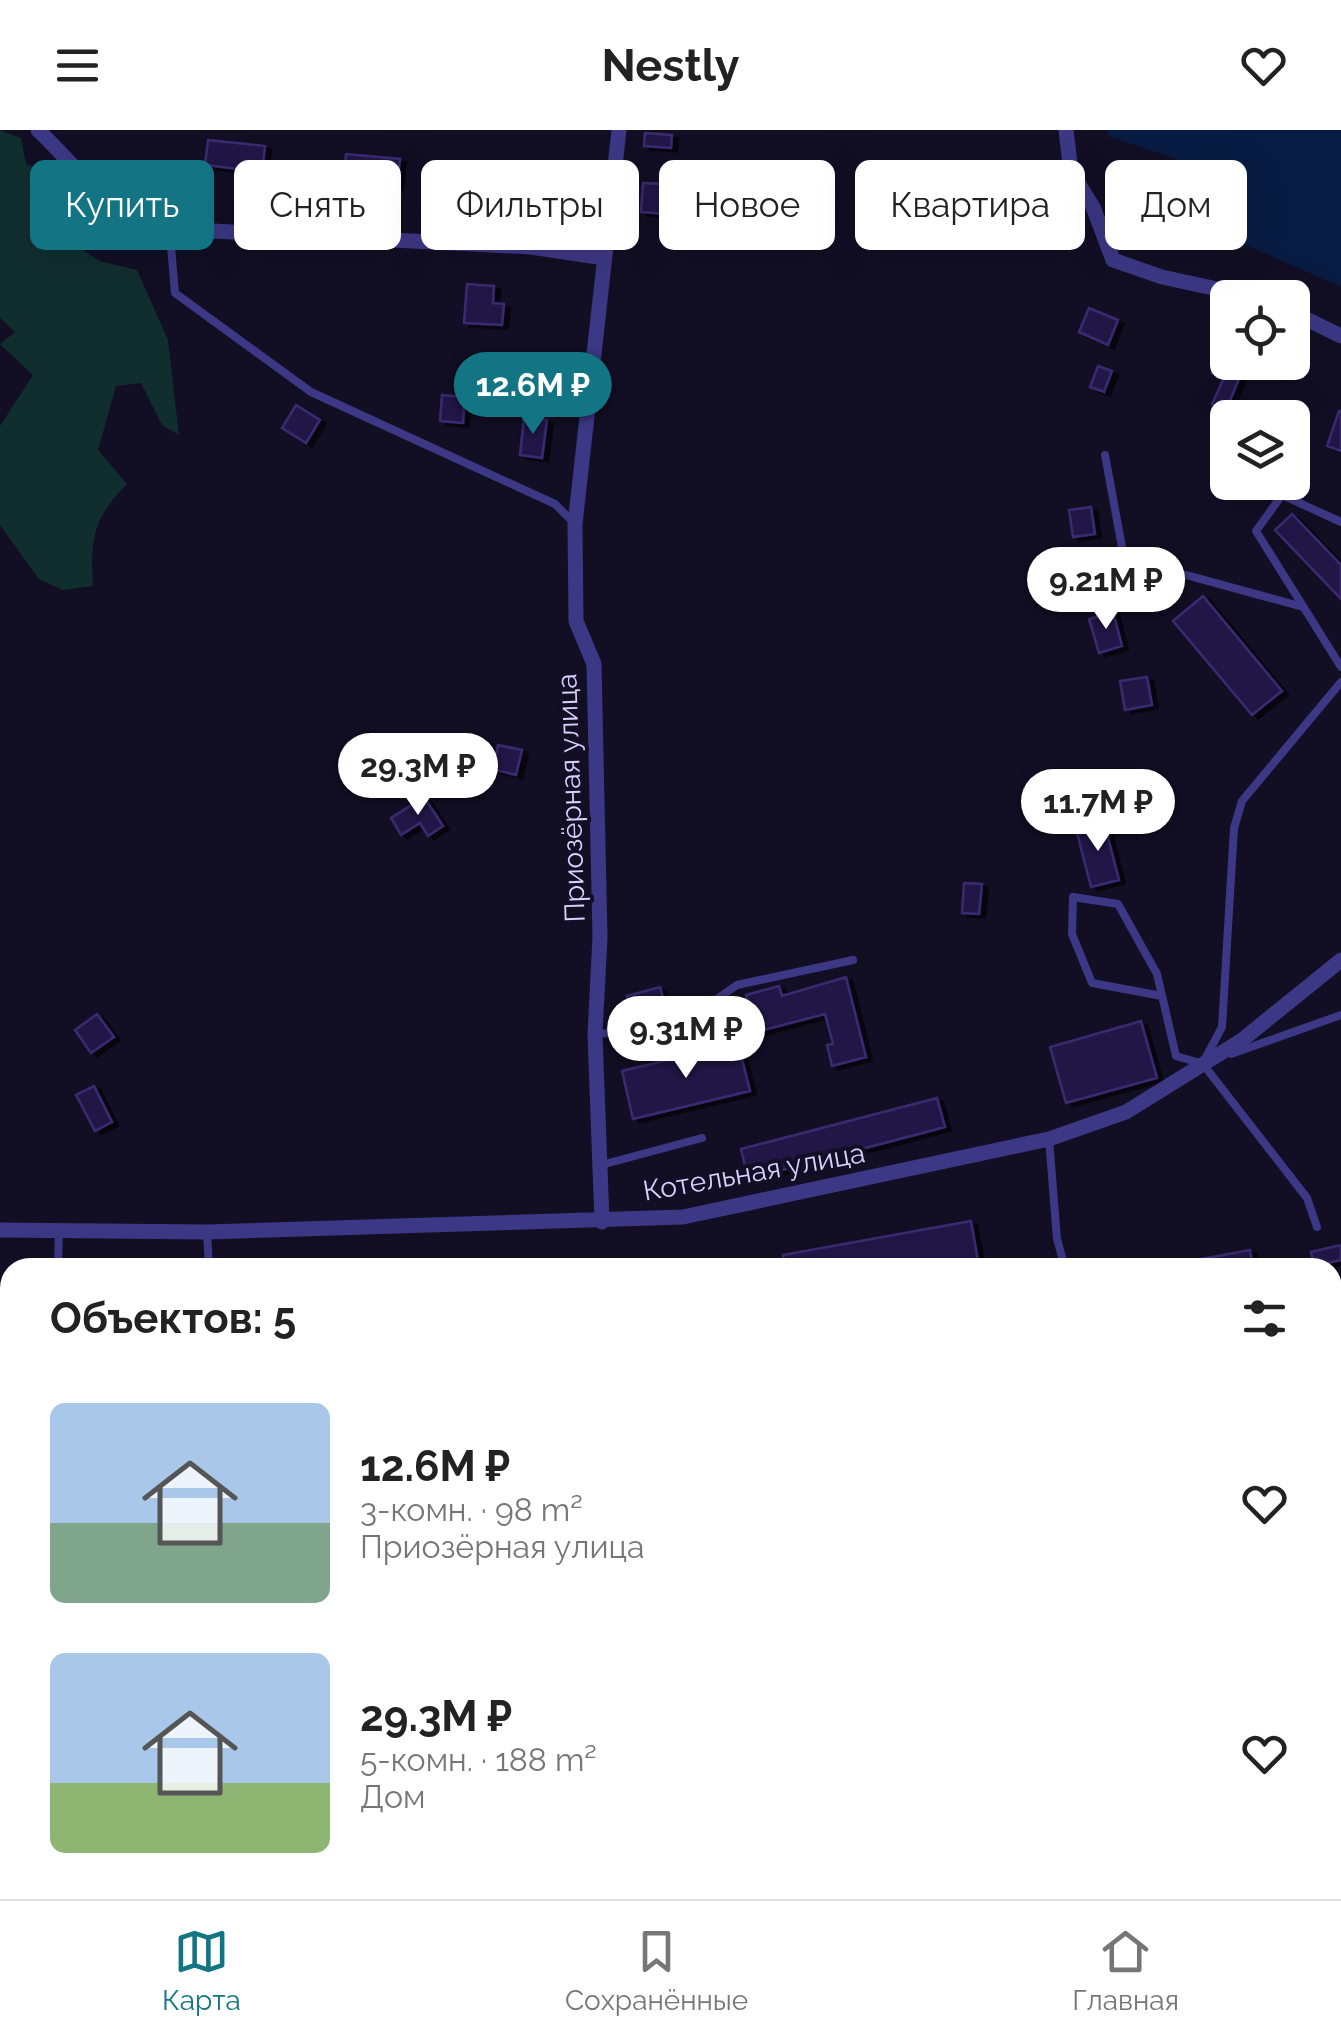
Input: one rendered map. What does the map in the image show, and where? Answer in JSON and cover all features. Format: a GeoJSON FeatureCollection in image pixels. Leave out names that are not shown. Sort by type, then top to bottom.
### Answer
{"type":"FeatureCollection","features":[{"type":"Feature","properties":{"kind":"street"},"geometry":{"type":"LineString","coordinates":[[38,130],[70,160]]}},
{"type":"Feature","properties":{"kind":"street","name":"Приозёрная улица"},"geometry":{"type":"LineString","coordinates":[[602,1222],[595,1034],[600,937],[594,664],[576,621],[575,524],[618,130]]}},
{"type":"Feature","properties":{"kind":"street"},"geometry":{"type":"LineString","coordinates":[[1066,130],[1071,172],[1093,206],[1112,260],[1210,287]]}},
{"type":"Feature","properties":{"kind":"street"},"geometry":{"type":"LineString","coordinates":[[214,230],[512,246],[604,258]]}},
{"type":"Feature","properties":{"kind":"street"},"geometry":{"type":"LineString","coordinates":[[1310,321],[1341,336]]}},
{"type":"Feature","properties":{"kind":"street","name":"Котельная улица"},"geometry":{"type":"LineString","coordinates":[[0,1230],[207,1232],[602,1222],[683,1216],[1050,1138],[1126,1112],[1242,1040],[1341,960]]}},
{"type":"Feature","properties":{"kind":"lane"},"geometry":{"type":"LineString","coordinates":[[171,250],[175,293],[311,392],[555,504],[575,524]]}},
{"type":"Feature","properties":{"kind":"lane"},"geometry":{"type":"LineString","coordinates":[[1105,455],[1124,558],[1304,607]]}},
{"type":"Feature","properties":{"kind":"lane"},"geometry":{"type":"LineString","coordinates":[[1341,522],[1282,495],[1256,530],[1341,668]]}},
{"type":"Feature","properties":{"kind":"lane"},"geometry":{"type":"LineString","coordinates":[[1204,1064],[1222,1027],[1234,828],[1242,802],[1341,682]]}},
{"type":"Feature","properties":{"kind":"lane"},"geometry":{"type":"LineString","coordinates":[[1162,996],[1092,982],[1072,934],[1073,897],[1118,904],[1145,947],[1162,996],[1176,1056],[1204,1064],[1341,1015]]}},
{"type":"Feature","properties":{"kind":"lane"},"geometry":{"type":"LineString","coordinates":[[595,1034],[634,1031],[701,1010],[737,985],[854,960]]}},
{"type":"Feature","properties":{"kind":"lane"},"geometry":{"type":"LineString","coordinates":[[1204,1064],[1308,1198],[1317,1228]]}},
{"type":"Feature","properties":{"kind":"lane"},"geometry":{"type":"LineString","coordinates":[[601,1165],[702,1138]]}},
{"type":"Feature","properties":{"kind":"lane"},"geometry":{"type":"LineString","coordinates":[[1050,1138],[1056,1240],[1062,1258]]}},
{"type":"Feature","properties":{"kind":"lane"},"geometry":{"type":"LineString","coordinates":[[58,1258],[59,1230]]}},
{"type":"Feature","properties":{"kind":"lane"},"geometry":{"type":"LineString","coordinates":[[207,1232],[208,1258]]}},
{"type":"Feature","properties":{"kind":"green space"},"geometry":{"type":"Polygon","coordinates":[[[0,130],[21,138],[26,164],[30,166],[30,250],[82,250],[100,261],[137,270],[168,340],[179,435],[162,425],[141,383],[116,386],[98,450],[127,484],[107,508],[96,530],[93,586],[63,590],[39,579],[0,525],[0,426],[33,375],[0,344],[15,332],[0,318],[0,130]]]}},
{"type":"Feature","properties":{"kind":"water"},"geometry":{"type":"Polygon","coordinates":[[[1107,130],[1341,130],[1341,287],[1247,245],[1247,160],[1179,160],[1110,137],[1107,130]]]}},
{"type":"Feature","properties":{"kind":"building"},"geometry":{"type":"Polygon","coordinates":[[[645,133],[672,135],[671,148],[644,146],[645,133]]]}},
{"type":"Feature","properties":{"kind":"building"},"geometry":{"type":"Polygon","coordinates":[[[208,140],[265,146],[263,160],[234,160],[234,169],[214,166],[214,160],[206,160],[208,140]]]}},
{"type":"Feature","properties":{"kind":"building"},"geometry":{"type":"Polygon","coordinates":[[[346,154],[400,159],[400,160],[346,160],[346,154]]]}},
{"type":"Feature","properties":{"kind":"building"},"geometry":{"type":"Polygon","coordinates":[[[643,183],[659,184],[659,213],[641,212],[643,183]]]}},
{"type":"Feature","properties":{"kind":"building"},"geometry":{"type":"Polygon","coordinates":[[[467,284],[494,286],[493,303],[504,304],[502,325],[464,323],[467,284]]]}},
{"type":"Feature","properties":{"kind":"building"},"geometry":{"type":"Polygon","coordinates":[[[1089,308],[1118,320],[1108,345],[1079,332],[1089,308]]]}},
{"type":"Feature","properties":{"kind":"building"},"geometry":{"type":"Polygon","coordinates":[[[1098,366],[1112,371],[1104,392],[1090,387],[1098,366]]]}},
{"type":"Feature","properties":{"kind":"building"},"geometry":{"type":"Polygon","coordinates":[[[1223,380],[1238,380],[1230,400],[1214,400],[1223,380]]]}},
{"type":"Feature","properties":{"kind":"building"},"geometry":{"type":"Polygon","coordinates":[[[442,395],[465,397],[463,423],[440,421],[442,395]]]}},
{"type":"Feature","properties":{"kind":"building"},"geometry":{"type":"Polygon","coordinates":[[[296,405],[320,420],[306,443],[282,428],[296,405]]]}},
{"type":"Feature","properties":{"kind":"building"},"geometry":{"type":"Polygon","coordinates":[[[1341,411],[1341,451],[1327,446],[1341,411]]]}},
{"type":"Feature","properties":{"kind":"building"},"geometry":{"type":"Polygon","coordinates":[[[524,417],[547,420],[542,458],[520,455],[524,417]]]}},
{"type":"Feature","properties":{"kind":"building"},"geometry":{"type":"Polygon","coordinates":[[[1091,507],[1095,534],[1073,537],[1069,510],[1091,507]]]}},
{"type":"Feature","properties":{"kind":"building"},"geometry":{"type":"Polygon","coordinates":[[[1292,514],[1341,565],[1341,599],[1275,530],[1292,514]]]}},
{"type":"Feature","properties":{"kind":"building"},"geometry":{"type":"Polygon","coordinates":[[[1203,596],[1282,691],[1252,715],[1173,621],[1203,596]]]}},
{"type":"Feature","properties":{"kind":"building"},"geometry":{"type":"Polygon","coordinates":[[[1113,612],[1122,646],[1099,653],[1089,619],[1113,612]]]}},
{"type":"Feature","properties":{"kind":"building"},"geometry":{"type":"Polygon","coordinates":[[[1147,677],[1152,705],[1125,710],[1120,681],[1147,677]]]}},
{"type":"Feature","properties":{"kind":"building"},"geometry":{"type":"Polygon","coordinates":[[[498,745],[522,750],[516,775],[493,769],[498,745]]]}},
{"type":"Feature","properties":{"kind":"building"},"geometry":{"type":"Polygon","coordinates":[[[424,797],[443,826],[428,836],[420,823],[401,835],[391,818],[424,797]]]}},
{"type":"Feature","properties":{"kind":"building"},"geometry":{"type":"Polygon","coordinates":[[[1104,822],[1119,880],[1091,887],[1076,829],[1104,822]]]}},
{"type":"Feature","properties":{"kind":"building"},"geometry":{"type":"Polygon","coordinates":[[[964,883],[982,884],[979,914],[962,913],[964,883]]]}},
{"type":"Feature","properties":{"kind":"building"},"geometry":{"type":"Polygon","coordinates":[[[846,977],[866,1057],[832,1066],[827,1045],[833,1044],[825,1014],[756,1032],[746,995],[779,986],[782,996],[846,977]]]}},
{"type":"Feature","properties":{"kind":"building"},"geometry":{"type":"Polygon","coordinates":[[[660,987],[667,1012],[633,1021],[627,996],[660,987]]]}},
{"type":"Feature","properties":{"kind":"building"},"geometry":{"type":"Polygon","coordinates":[[[97,1014],[114,1037],[91,1053],[75,1030],[97,1014]]]}},
{"type":"Feature","properties":{"kind":"building"},"geometry":{"type":"Polygon","coordinates":[[[1141,1021],[1157,1078],[1066,1103],[1050,1047],[1141,1021]]]}},
{"type":"Feature","properties":{"kind":"building"},"geometry":{"type":"Polygon","coordinates":[[[738,1043],[750,1091],[633,1119],[622,1071],[738,1043]]]}},
{"type":"Feature","properties":{"kind":"building"},"geometry":{"type":"Polygon","coordinates":[[[94,1086],[112,1122],[95,1131],[76,1095],[94,1086]]]}},
{"type":"Feature","properties":{"kind":"building"},"geometry":{"type":"Polygon","coordinates":[[[937,1098],[945,1127],[748,1179],[741,1149],[937,1098]]]}},
{"type":"Feature","properties":{"kind":"building"},"geometry":{"type":"Polygon","coordinates":[[[971,1221],[977,1258],[784,1258],[783,1255],[971,1221]]]}},
{"type":"Feature","properties":{"kind":"building"},"geometry":{"type":"Polygon","coordinates":[[[1341,1245],[1341,1258],[1312,1258],[1311,1252],[1341,1245]]]}},
{"type":"Feature","properties":{"kind":"building"},"geometry":{"type":"Polygon","coordinates":[[[1250,1250],[1251,1258],[1206,1258],[1250,1250]]]}}]}
